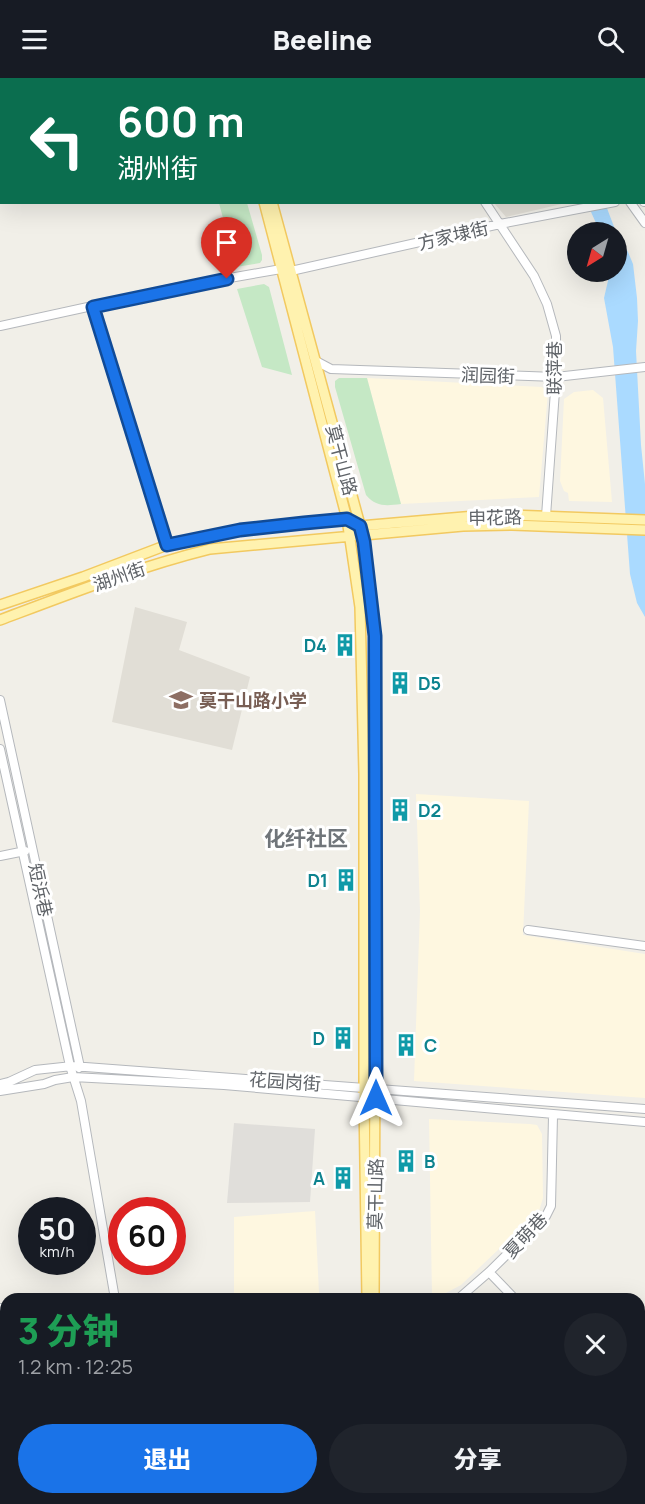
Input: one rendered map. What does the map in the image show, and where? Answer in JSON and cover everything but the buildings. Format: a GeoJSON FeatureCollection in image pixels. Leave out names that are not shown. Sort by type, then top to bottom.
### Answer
{"type":"FeatureCollection","features":[{"type":"Feature","properties":{"kind":"main road","name":"莫干山路"},"geometry":{"type":"LineString","coordinates":[[265,204],[316,361],[361,531],[375,636],[374,1293]]}},
{"type":"Feature","properties":{"kind":"main road","name":"莫干山路"},"geometry":{"type":"LineString","coordinates":[[272,204],[286,270],[347,519],[360,607],[367,1293]]}},
{"type":"Feature","properties":{"kind":"main road","name":"申花路"},"geometry":{"type":"LineString","coordinates":[[350,537],[361,531],[475,516],[546,516],[645,530]]}},
{"type":"Feature","properties":{"kind":"main road"},"geometry":{"type":"LineString","coordinates":[[347,519],[361,531]]}},
{"type":"Feature","properties":{"kind":"main road","name":"湖州街"},"geometry":{"type":"LineString","coordinates":[[0,605],[167,545],[240,530],[347,519]]}},
{"type":"Feature","properties":{"kind":"main road","name":"申花路"},"geometry":{"type":"LineString","coordinates":[[361,531],[492,525],[618,525],[645,520]]}},
{"type":"Feature","properties":{"kind":"main road","name":"湖州街"},"geometry":{"type":"LineString","coordinates":[[0,620],[148,567],[210,549],[350,537]]}},
{"type":"Feature","properties":{"kind":"street","name":"联萍巷"},"geometry":{"type":"LineString","coordinates":[[486,204],[534,276],[547,304],[555,336],[556,377],[546,516]]}},
{"type":"Feature","properties":{"kind":"street","name":"方家埭街"},"geometry":{"type":"LineString","coordinates":[[0,326],[184,286],[286,270],[604,204]]}},
{"type":"Feature","properties":{"kind":"street"},"geometry":{"type":"LineString","coordinates":[[631,204],[645,223]]}},
{"type":"Feature","properties":{"kind":"street"},"geometry":{"type":"LineString","coordinates":[[93,307],[167,545]]}},
{"type":"Feature","properties":{"kind":"street","name":"润园街"},"geometry":{"type":"LineString","coordinates":[[316,361],[331,369],[556,377],[643,367]]}},
{"type":"Feature","properties":{"kind":"street"},"geometry":{"type":"LineString","coordinates":[[321,380],[331,369]]}},
{"type":"Feature","properties":{"kind":"street","name":"短浜巷"},"geometry":{"type":"LineString","coordinates":[[0,700],[80,1066]]}},
{"type":"Feature","properties":{"kind":"street","name":"短浜巷"},"geometry":{"type":"LineString","coordinates":[[0,749],[70,1066],[81,1101],[114,1293]]}},
{"type":"Feature","properties":{"kind":"street"},"geometry":{"type":"LineString","coordinates":[[0,856],[32,849]]}},
{"type":"Feature","properties":{"kind":"street"},"geometry":{"type":"LineString","coordinates":[[528,930],[645,946]]}},
{"type":"Feature","properties":{"kind":"street"},"geometry":{"type":"LineString","coordinates":[[73,1077],[80,1066]]}},
{"type":"Feature","properties":{"kind":"street","name":"花园岗街"},"geometry":{"type":"LineString","coordinates":[[0,1091],[34,1070],[80,1066],[364,1088],[376,1093],[553,1116],[645,1122]]}},
{"type":"Feature","properties":{"kind":"street","name":"花园岗街"},"geometry":{"type":"LineString","coordinates":[[7,1085],[44,1084],[73,1077],[224,1085],[364,1099],[376,1093],[645,1108]]}},
{"type":"Feature","properties":{"kind":"street","name":"夏萌巷"},"geometry":{"type":"LineString","coordinates":[[465,1293],[546,1216],[551,1206],[553,1116]]}},
{"type":"Feature","properties":{"kind":"street"},"geometry":{"type":"LineString","coordinates":[[489,1272],[508,1293]]}},
{"type":"Feature","properties":{"kind":"shaded area"},"geometry":{"type":"Polygon","coordinates":[[[495,204],[562,204],[506,217],[495,204]]]}},
{"type":"Feature","properties":{"kind":"shaded area"},"geometry":{"type":"Polygon","coordinates":[[[367,378],[542,387],[548,392],[539,497],[401,504],[367,378]]]}},
{"type":"Feature","properties":{"kind":"shaded area"},"geometry":{"type":"Polygon","coordinates":[[[593,390],[603,398],[612,502],[569,501],[568,493],[564,491],[560,481],[564,399],[574,392],[593,390]]]}},
{"type":"Feature","properties":{"kind":"shaded area","name":"莫干山路小学"},"geometry":{"type":"Polygon","coordinates":[[[135,607],[187,622],[179,650],[250,677],[232,750],[112,722],[135,607]]]}},
{"type":"Feature","properties":{"kind":"shaded area"},"geometry":{"type":"Polygon","coordinates":[[[416,794],[529,801],[523,935],[645,954],[645,1098],[414,1081],[420,911],[416,794]]]}},
{"type":"Feature","properties":{"kind":"shaded area"},"geometry":{"type":"Polygon","coordinates":[[[429,1119],[537,1125],[542,1134],[543,1198],[539,1211],[461,1285],[446,1293],[432,1293],[429,1119]]]}},
{"type":"Feature","properties":{"kind":"shaded area"},"geometry":{"type":"Polygon","coordinates":[[[234,1123],[315,1129],[310,1202],[227,1203],[234,1123]]]}},
{"type":"Feature","properties":{"kind":"shaded area"},"geometry":{"type":"Polygon","coordinates":[[[315,1211],[319,1293],[234,1293],[234,1217],[315,1211]]]}},
{"type":"Feature","properties":{"kind":"green space"},"geometry":{"type":"Polygon","coordinates":[[[219,204],[247,204],[262,255],[260,263],[236,267],[219,204]]]}},
{"type":"Feature","properties":{"kind":"green space"},"geometry":{"type":"Polygon","coordinates":[[[264,284],[269,287],[292,375],[262,367],[237,289],[264,284]]]}},
{"type":"Feature","properties":{"kind":"green space"},"geometry":{"type":"Polygon","coordinates":[[[339,378],[367,378],[401,504],[382,505],[366,495],[335,387],[335,381],[339,378]]]}},
{"type":"Feature","properties":{"kind":"water"},"geometry":{"type":"Polygon","coordinates":[[[587,204],[605,204],[612,222],[596,222],[587,204]]]}},
{"type":"Feature","properties":{"kind":"water"},"geometry":{"type":"Polygon","coordinates":[[[627,250],[633,264],[637,298],[636,351],[645,484],[645,617],[637,603],[630,574],[613,347],[604,298],[608,282],[627,282],[627,250]]]}},
{"type":"Feature","properties":{"kind":"place","name":"D4"},"geometry":{"type":"Point","coordinates":[345,645]}},
{"type":"Feature","properties":{"kind":"place","name":"D5"},"geometry":{"type":"Point","coordinates":[400,683]}},
{"type":"Feature","properties":{"kind":"place","name":"莫干山路小学"},"geometry":{"type":"Point","coordinates":[181,700]}},
{"type":"Feature","properties":{"kind":"place","name":"D2"},"geometry":{"type":"Point","coordinates":[400,810]}},
{"type":"Feature","properties":{"kind":"place","name":"D1"},"geometry":{"type":"Point","coordinates":[346,880]}},
{"type":"Feature","properties":{"kind":"place","name":"D"},"geometry":{"type":"Point","coordinates":[343,1038]}},
{"type":"Feature","properties":{"kind":"place","name":"C"},"geometry":{"type":"Point","coordinates":[406,1045]}},
{"type":"Feature","properties":{"kind":"place","name":"B"},"geometry":{"type":"Point","coordinates":[406,1161]}},
{"type":"Feature","properties":{"kind":"place","name":"A"},"geometry":{"type":"Point","coordinates":[343,1178]}},
{"type":"Feature","properties":{"kind":"district","name":"化纤社区"},"geometry":{"type":"Point","coordinates":[306,838]}},
{"type":"Feature","properties":{"kind":"route"},"geometry":{"type":"LineString","coordinates":[[227,279],[184,286],[93,307],[167,545],[261,527],[347,519],[360,526],[364,542],[375,636],[376,1098]]}}]}
